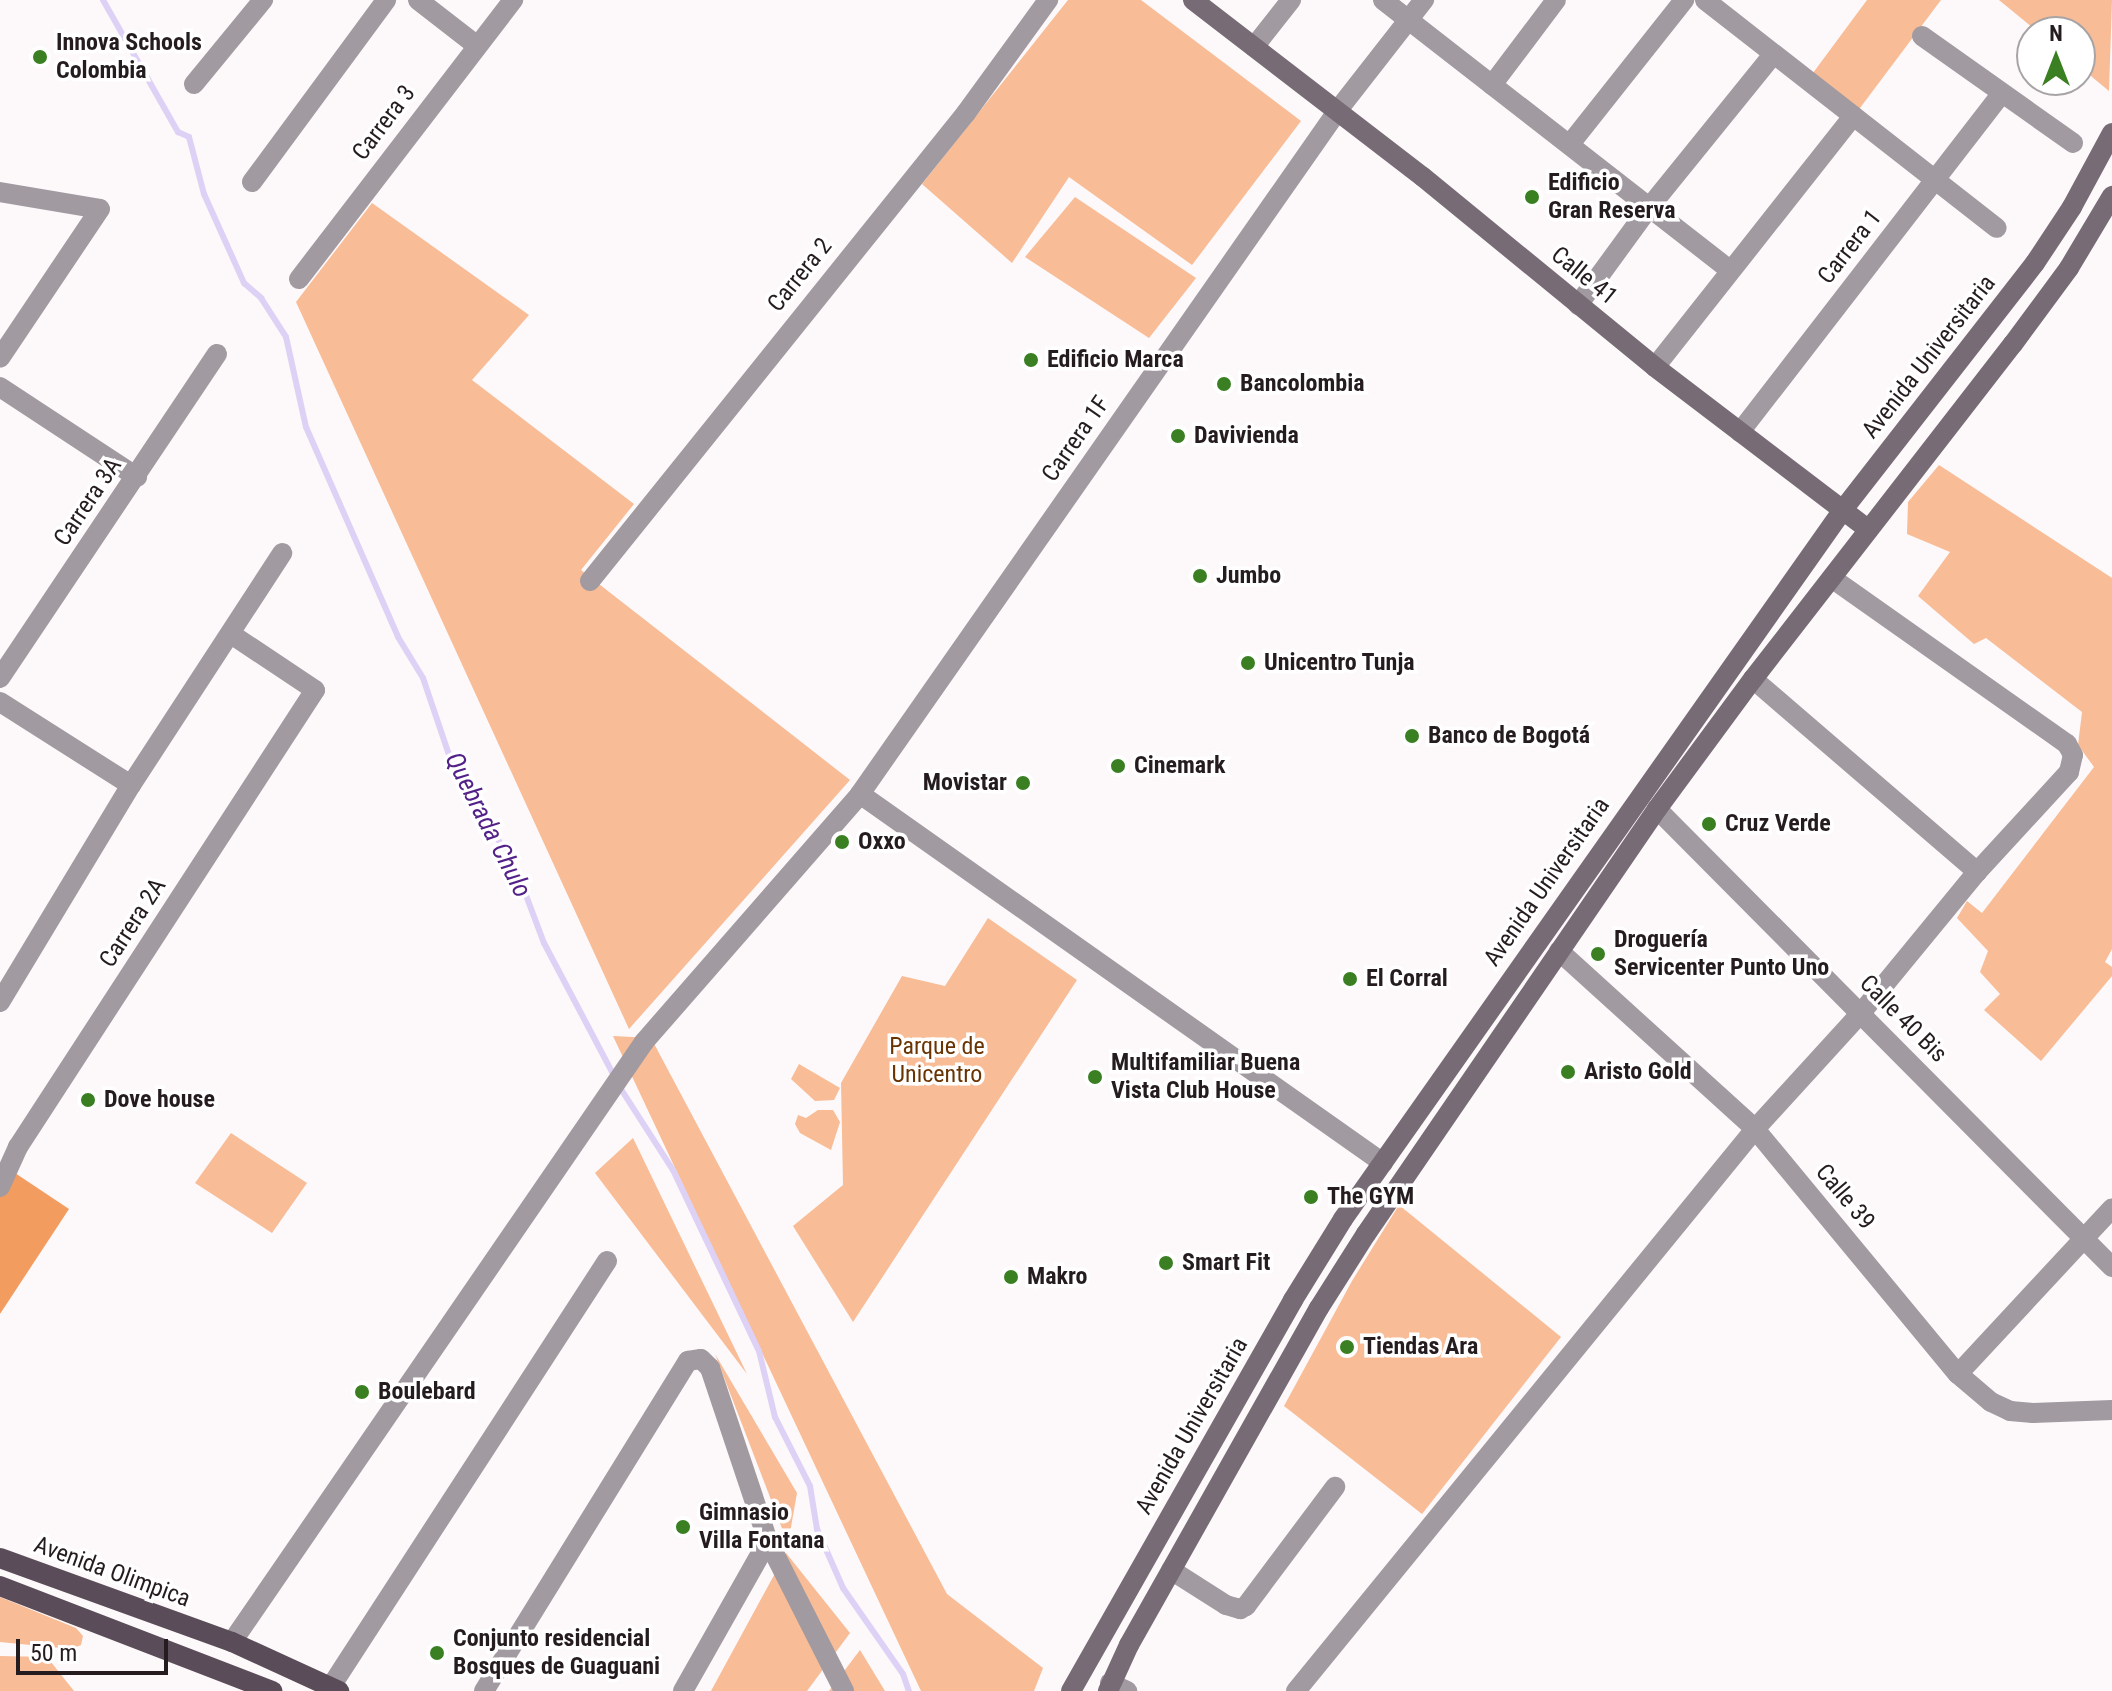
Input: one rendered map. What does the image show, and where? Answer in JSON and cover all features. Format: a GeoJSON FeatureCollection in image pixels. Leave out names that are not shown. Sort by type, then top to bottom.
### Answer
{"type":"FeatureCollection","features":[{"type":"Feature","properties":{"kind":"main road","name":"Calle 41"},"geometry":{"type":"LineString","coordinates":[[1193,0],[1338,110],[1655,367],[1868,529]]}},
{"type":"Feature","properties":{"kind":"main road","name":"Avenida Universitaria"},"geometry":{"type":"LineString","coordinates":[[1071,1691],[1293,1300],[1383,1163],[1842,511],[2035,263],[2072,207],[2112,133]]}},
{"type":"Feature","properties":{"kind":"main road","name":"Avenida Universitaria"},"geometry":{"type":"LineString","coordinates":[[1115,1688],[1171,1570],[1358,1247],[1657,809],[1753,679],[2041,306],[2112,196]]}},
{"type":"Feature","properties":{"kind":"main road","name":"Avenida Olimpica"},"geometry":{"type":"LineString","coordinates":[[0,1558],[232,1642],[334,1689]]}},
{"type":"Feature","properties":{"kind":"main road"},"geometry":{"type":"LineString","coordinates":[[0,1586],[272,1691]]}},
{"type":"Feature","properties":{"kind":"street"},"geometry":{"type":"LineString","coordinates":[[194,84],[263,0]]}},
{"type":"Feature","properties":{"kind":"street"},"geometry":{"type":"LineString","coordinates":[[252,182],[386,0]]}},
{"type":"Feature","properties":{"kind":"street"},"geometry":{"type":"LineString","coordinates":[[418,0],[476,45]]}},
{"type":"Feature","properties":{"kind":"street","name":"Carrera 3"},"geometry":{"type":"LineString","coordinates":[[299,279],[513,0]]}},
{"type":"Feature","properties":{"kind":"street","name":"Carrera 2"},"geometry":{"type":"LineString","coordinates":[[590,581],[966,113],[1048,0]]}},
{"type":"Feature","properties":{"kind":"street"},"geometry":{"type":"LineString","coordinates":[[1254,47],[1291,0]]}},
{"type":"Feature","properties":{"kind":"street"},"geometry":{"type":"LineString","coordinates":[[1383,0],[1730,270]]}},
{"type":"Feature","properties":{"kind":"street","name":"Carrera 1F"},"geometry":{"type":"LineString","coordinates":[[232,1642],[644,1042],[860,794],[1338,110],[1424,0]]}},
{"type":"Feature","properties":{"kind":"street"},"geometry":{"type":"LineString","coordinates":[[1492,85],[1556,0]]}},
{"type":"Feature","properties":{"kind":"street"},"geometry":{"type":"LineString","coordinates":[[1570,144],[1684,0]]}},
{"type":"Feature","properties":{"kind":"street"},"geometry":{"type":"LineString","coordinates":[[1705,0],[1772,56],[1997,228]]}},
{"type":"Feature","properties":{"kind":"street"},"geometry":{"type":"LineString","coordinates":[[1922,36],[2073,143]]}},
{"type":"Feature","properties":{"kind":"street"},"geometry":{"type":"LineString","coordinates":[[1578,305],[1648,209],[1772,56]]}},
{"type":"Feature","properties":{"kind":"street","name":"Carrera 1"},"geometry":{"type":"LineString","coordinates":[[1740,432],[2001,94]]}},
{"type":"Feature","properties":{"kind":"street"},"geometry":{"type":"LineString","coordinates":[[1655,367],[1853,116]]}},
{"type":"Feature","properties":{"kind":"street"},"geometry":{"type":"LineString","coordinates":[[0,192],[100,209],[0,358]]}},
{"type":"Feature","properties":{"kind":"street","name":"Carrera 3A"},"geometry":{"type":"LineString","coordinates":[[0,678],[217,354]]}},
{"type":"Feature","properties":{"kind":"street"},"geometry":{"type":"LineString","coordinates":[[0,387],[137,477]]}},
{"type":"Feature","properties":{"kind":"street"},"geometry":{"type":"LineString","coordinates":[[0,1002],[131,785],[282,553]]}},
{"type":"Feature","properties":{"kind":"street"},"geometry":{"type":"LineString","coordinates":[[1296,1691],[1755,1129],[1861,1013],[1977,872],[2069,772],[2073,755],[2067,744],[1832,578]]}},
{"type":"Feature","properties":{"kind":"street","name":"Carrera 2A"},"geometry":{"type":"LineString","coordinates":[[0,1187],[9,1142],[315,690],[231,634]]}},
{"type":"Feature","properties":{"kind":"street"},"geometry":{"type":"LineString","coordinates":[[1753,679],[1977,872]]}},
{"type":"Feature","properties":{"kind":"street"},"geometry":{"type":"LineString","coordinates":[[0,702],[131,785]]}},
{"type":"Feature","properties":{"kind":"street"},"geometry":{"type":"LineString","coordinates":[[860,794],[1383,1163]]}},
{"type":"Feature","properties":{"kind":"street","name":"Calle 40 Bis"},"geometry":{"type":"LineString","coordinates":[[1657,809],[2112,1267]]}},
{"type":"Feature","properties":{"kind":"street","name":"Calle 39"},"geometry":{"type":"LineString","coordinates":[[1559,951],[1755,1129],[1958,1374],[1991,1402],[2010,1411],[2112,1410]]}},
{"type":"Feature","properties":{"kind":"street"},"geometry":{"type":"LineString","coordinates":[[1958,1374],[2112,1208]]}},
{"type":"Feature","properties":{"kind":"street"},"geometry":{"type":"LineString","coordinates":[[334,1689],[607,1261]]}},
{"type":"Feature","properties":{"kind":"street"},"geometry":{"type":"LineString","coordinates":[[484,1691],[688,1361],[701,1359],[710,1368],[768,1541],[844,1691]]}},
{"type":"Feature","properties":{"kind":"street"},"geometry":{"type":"LineString","coordinates":[[1171,1570],[1226,1605],[1240,1609],[1246,1606],[1335,1487]]}},
{"type":"Feature","properties":{"kind":"street"},"geometry":{"type":"LineString","coordinates":[[683,1691],[768,1541]]}},
{"type":"Feature","properties":{"kind":"green space"},"geometry":{"type":"Polygon","coordinates":[[[1068,0],[1141,0],[1301,121],[1192,265],[1069,177],[1012,263],[922,184],[1068,0]]]}},
{"type":"Feature","properties":{"kind":"green space"},"geometry":{"type":"Polygon","coordinates":[[[1867,0],[1941,0],[1857,112],[1810,77],[1867,0]]]}},
{"type":"Feature","properties":{"kind":"green space"},"geometry":{"type":"Polygon","coordinates":[[[1999,0],[2112,0],[2109,91],[2096,80],[2096,16],[2018,16],[1999,0]]]}},
{"type":"Feature","properties":{"kind":"green space"},"geometry":{"type":"Polygon","coordinates":[[[1075,197],[1196,278],[1149,338],[1025,257],[1075,197]]]}},
{"type":"Feature","properties":{"kind":"green space"},"geometry":{"type":"Polygon","coordinates":[[[372,203],[529,315],[472,380],[634,504],[581,570],[850,780],[629,1029],[296,302],[372,203]]]}},
{"type":"Feature","properties":{"kind":"green space"},"geometry":{"type":"Polygon","coordinates":[[[1939,465],[2112,578],[2112,949],[2105,962],[2112,967],[2112,976],[2041,1061],[1984,1010],[2000,994],[1980,972],[1988,951],[1957,918],[1967,901],[1982,913],[2094,767],[2078,745],[2082,712],[1986,638],[1974,644],[1918,596],[1950,552],[1907,534],[1908,502],[1939,465]]]}},
{"type":"Feature","properties":{"kind":"green space","name":"Parque de Unicentro"},"geometry":{"type":"Polygon","coordinates":[[[988,918],[1077,980],[853,1322],[793,1226],[843,1185],[841,1083],[902,976],[945,986],[988,918]]]}},
{"type":"Feature","properties":{"kind":"green space"},"geometry":{"type":"Polygon","coordinates":[[[613,1036],[651,1038],[947,1594],[1043,1668],[1034,1691],[921,1691],[613,1036]]]}},
{"type":"Feature","properties":{"kind":"green space"},"geometry":{"type":"Polygon","coordinates":[[[799,1064],[840,1088],[834,1100],[815,1101],[791,1079],[799,1064]]]}},
{"type":"Feature","properties":{"kind":"green space"},"geometry":{"type":"Polygon","coordinates":[[[818,1110],[833,1110],[840,1122],[831,1150],[800,1133],[795,1124],[798,1115],[806,1118],[818,1110]]]}},
{"type":"Feature","properties":{"kind":"green space"},"geometry":{"type":"Polygon","coordinates":[[[231,1133],[307,1183],[272,1233],[195,1183],[231,1133]]]}},
{"type":"Feature","properties":{"kind":"green space"},"geometry":{"type":"Polygon","coordinates":[[[633,1138],[747,1374],[595,1173],[633,1138]]]}},
{"type":"Feature","properties":{"kind":"green space"},"geometry":{"type":"Polygon","coordinates":[[[1399,1205],[1561,1337],[1422,1514],[1284,1406],[1352,1281],[1399,1205]]]}},
{"type":"Feature","properties":{"kind":"green space"},"geometry":{"type":"Polygon","coordinates":[[[715,1354],[797,1493],[788,1544],[715,1354]]]}},
{"type":"Feature","properties":{"kind":"green space"},"geometry":{"type":"Polygon","coordinates":[[[786,1553],[850,1633],[807,1691],[711,1691],[786,1553]]]}},
{"type":"Feature","properties":{"kind":"green space"},"geometry":{"type":"Polygon","coordinates":[[[0,1597],[76,1628],[83,1636],[81,1645],[71,1649],[0,1642],[0,1597]]]}},
{"type":"Feature","properties":{"kind":"green space"},"geometry":{"type":"Polygon","coordinates":[[[860,1650],[885,1691],[829,1691],[860,1650]]]}},
{"type":"Feature","properties":{"kind":"green space"},"geometry":{"type":"Polygon","coordinates":[[[0,1656],[47,1657],[74,1691],[0,1691],[0,1656]]]}},
{"type":"Feature","properties":{"kind":"shaded area"},"geometry":{"type":"Polygon","coordinates":[[[9,1169],[69,1209],[0,1314],[0,1189],[9,1169]]]}},
{"type":"Feature","properties":{"kind":"waterway","name":"Quebrada Chulo"},"geometry":{"type":"LineString","coordinates":[[103,0],[178,132],[189,137],[204,194],[244,283],[261,298],[286,337],[306,427],[398,637],[423,678],[448,752],[518,874],[544,943],[614,1076]]}},
{"type":"Feature","properties":{"kind":"waterway","name":"Quebrada Chulo"},"geometry":{"type":"LineString","coordinates":[[619,1086],[673,1170],[759,1351],[775,1417],[810,1486],[817,1529],[843,1588],[903,1674],[909,1691]]}},
{"type":"Feature","properties":{"kind":"place","name":"Innova Schools Colombia"},"geometry":{"type":"Point","coordinates":[40,57]}},
{"type":"Feature","properties":{"kind":"place","name":"Edificio Gran Reserva"},"geometry":{"type":"Point","coordinates":[1532,197]}},
{"type":"Feature","properties":{"kind":"place","name":"Edificio Marca"},"geometry":{"type":"Point","coordinates":[1031,360]}},
{"type":"Feature","properties":{"kind":"place","name":"Bancolombia"},"geometry":{"type":"Point","coordinates":[1224,384]}},
{"type":"Feature","properties":{"kind":"place","name":"Davivienda"},"geometry":{"type":"Point","coordinates":[1178,436]}},
{"type":"Feature","properties":{"kind":"place","name":"Jumbo"},"geometry":{"type":"Point","coordinates":[1200,576]}},
{"type":"Feature","properties":{"kind":"place","name":"Unicentro Tunja"},"geometry":{"type":"Point","coordinates":[1248,663]}},
{"type":"Feature","properties":{"kind":"place","name":"Banco de Bogotá"},"geometry":{"type":"Point","coordinates":[1412,736]}},
{"type":"Feature","properties":{"kind":"place","name":"Cinemark"},"geometry":{"type":"Point","coordinates":[1118,766]}},
{"type":"Feature","properties":{"kind":"place","name":"Movistar"},"geometry":{"type":"Point","coordinates":[1023,783]}},
{"type":"Feature","properties":{"kind":"place","name":"Cruz Verde"},"geometry":{"type":"Point","coordinates":[1709,824]}},
{"type":"Feature","properties":{"kind":"place","name":"Oxxo"},"geometry":{"type":"Point","coordinates":[842,842]}},
{"type":"Feature","properties":{"kind":"place","name":"Droguería Servicenter Punto Uno"},"geometry":{"type":"Point","coordinates":[1598,954]}},
{"type":"Feature","properties":{"kind":"place","name":"El Corral"},"geometry":{"type":"Point","coordinates":[1350,979]}},
{"type":"Feature","properties":{"kind":"place","name":"Aristo Gold"},"geometry":{"type":"Point","coordinates":[1568,1072]}},
{"type":"Feature","properties":{"kind":"place","name":"Multifamiliar Buena Vista Club House"},"geometry":{"type":"Point","coordinates":[1095,1077]}},
{"type":"Feature","properties":{"kind":"place","name":"Dove house"},"geometry":{"type":"Point","coordinates":[88,1100]}},
{"type":"Feature","properties":{"kind":"place","name":"The GYM"},"geometry":{"type":"Point","coordinates":[1311,1197]}},
{"type":"Feature","properties":{"kind":"place","name":"Smart Fit"},"geometry":{"type":"Point","coordinates":[1166,1263]}},
{"type":"Feature","properties":{"kind":"place","name":"Makro"},"geometry":{"type":"Point","coordinates":[1011,1277]}},
{"type":"Feature","properties":{"kind":"place","name":"Tiendas Ara"},"geometry":{"type":"Point","coordinates":[1347,1347]}},
{"type":"Feature","properties":{"kind":"place","name":"Boulebard"},"geometry":{"type":"Point","coordinates":[362,1392]}},
{"type":"Feature","properties":{"kind":"place","name":"Gimnasio Villa Fontana"},"geometry":{"type":"Point","coordinates":[683,1527]}},
{"type":"Feature","properties":{"kind":"place","name":"Conjunto residencial Bosques de Guaguani"},"geometry":{"type":"Point","coordinates":[437,1653]}}]}
